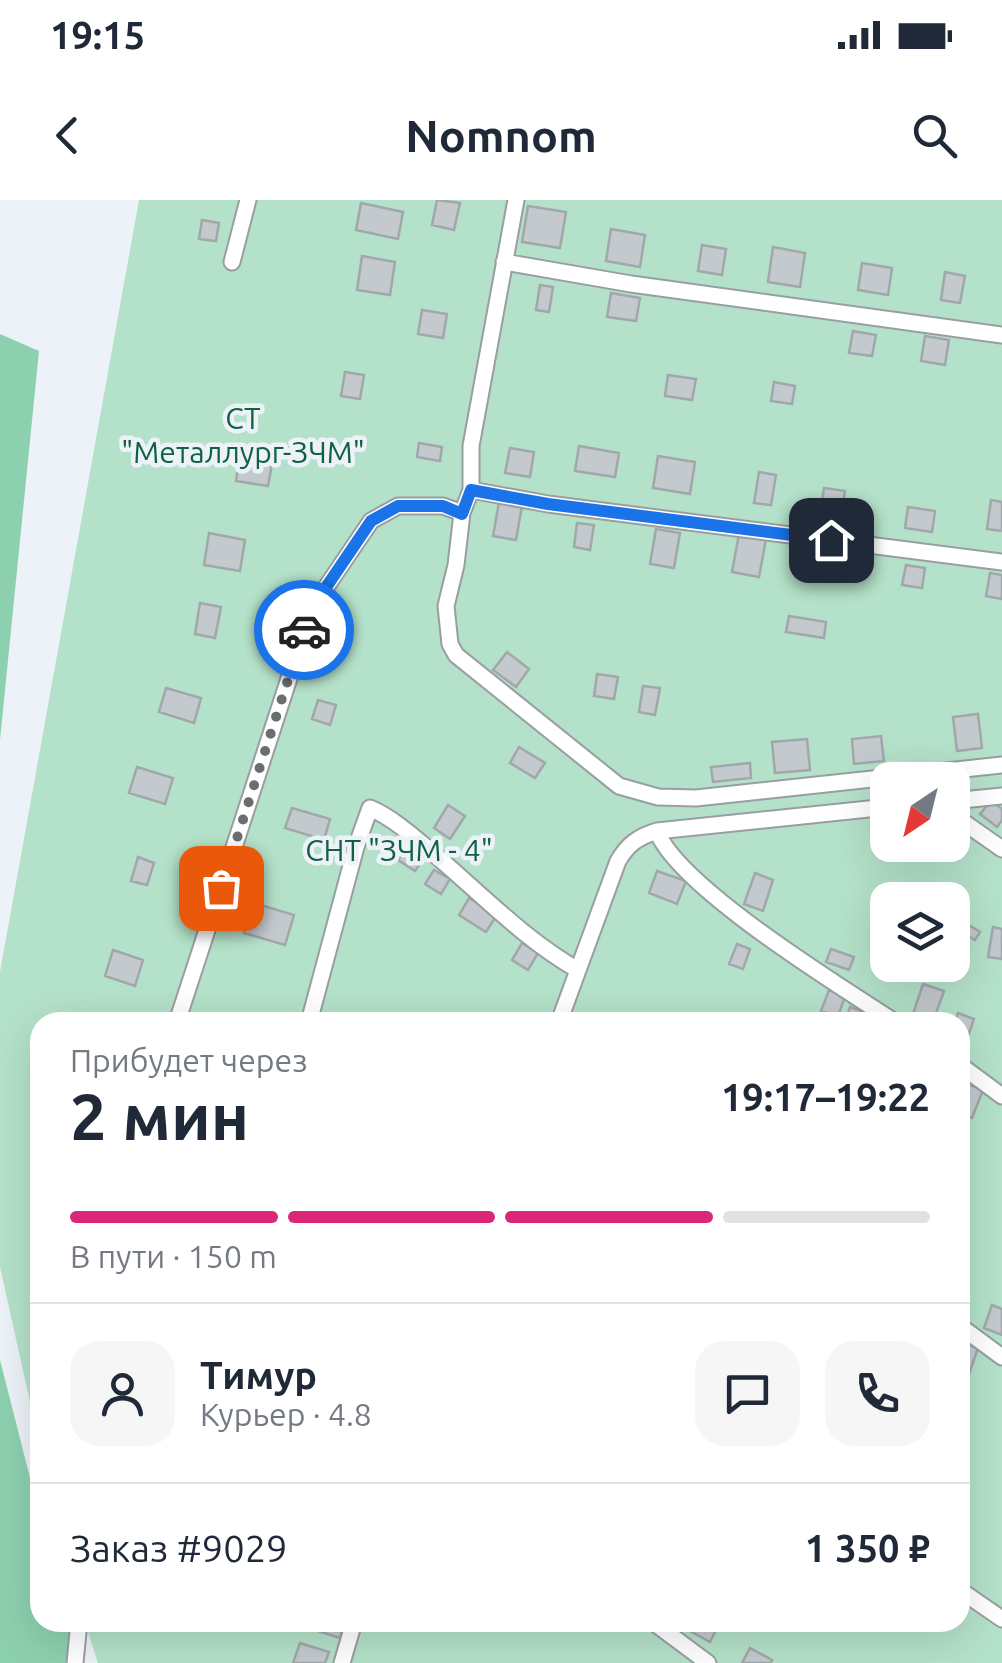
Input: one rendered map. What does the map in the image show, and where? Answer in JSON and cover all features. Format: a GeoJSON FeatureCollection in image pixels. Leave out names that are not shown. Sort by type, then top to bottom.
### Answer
{"type":"FeatureCollection","features":[{"type":"Feature","properties":{"kind":"lane"},"geometry":{"type":"LineString","coordinates":[[232,262],[248,200]]}},
{"type":"Feature","properties":{"kind":"lane"},"geometry":{"type":"LineString","coordinates":[[516,200],[471,446],[471,490],[462,514],[446,606],[450,644],[456,655],[619,786],[658,797],[696,798],[1002,765]]}},
{"type":"Feature","properties":{"kind":"lane"},"geometry":{"type":"LineString","coordinates":[[504,262],[631,284],[1002,334]]}},
{"type":"Feature","properties":{"kind":"lane"},"geometry":{"type":"LineString","coordinates":[[471,490],[548,504],[1002,562]]}},
{"type":"Feature","properties":{"kind":"lane"},"geometry":{"type":"LineString","coordinates":[[180,1012],[312,608],[371,521],[398,506],[443,506],[462,514]]}},
{"type":"Feature","properties":{"kind":"lane"},"geometry":{"type":"LineString","coordinates":[[970,799],[1002,796]]}},
{"type":"Feature","properties":{"kind":"lane"},"geometry":{"type":"LineString","coordinates":[[312,1012],[370,808],[428,850],[553,956],[578,970]]}},
{"type":"Feature","properties":{"kind":"lane"},"geometry":{"type":"LineString","coordinates":[[563,1012],[618,862],[639,837],[656,831],[870,808]]}},
{"type":"Feature","properties":{"kind":"lane"},"geometry":{"type":"LineString","coordinates":[[970,827],[1002,849]]}},
{"type":"Feature","properties":{"kind":"lane"},"geometry":{"type":"LineString","coordinates":[[656,831],[663,848],[701,886],[881,1012]]}},
{"type":"Feature","properties":{"kind":"lane"},"geometry":{"type":"LineString","coordinates":[[970,1072],[1002,1096]]}},
{"type":"Feature","properties":{"kind":"lane"},"geometry":{"type":"LineString","coordinates":[[970,1333],[1002,1357]]}},
{"type":"Feature","properties":{"kind":"lane"},"geometry":{"type":"LineString","coordinates":[[970,1597],[1002,1619]]}},
{"type":"Feature","properties":{"kind":"lane"},"geometry":{"type":"LineString","coordinates":[[75,1663],[78,1632]]}},
{"type":"Feature","properties":{"kind":"lane"},"geometry":{"type":"LineString","coordinates":[[342,1663],[351,1632]]}},
{"type":"Feature","properties":{"kind":"lane"},"geometry":{"type":"LineString","coordinates":[[666,1632],[708,1663]]}},
{"type":"Feature","properties":{"kind":"green space"},"geometry":{"type":"Polygon","coordinates":[[[139,200],[1002,200],[1002,1663],[98,1663],[88,1632],[970,1632],[970,1012],[30,1012],[30,1402],[0,1267],[0,972],[139,200]]]}},
{"type":"Feature","properties":{"kind":"green space"},"geometry":{"type":"Polygon","coordinates":[[[0,334],[39,351],[0,740],[0,334]]]}},
{"type":"Feature","properties":{"kind":"green space"},"geometry":{"type":"Polygon","coordinates":[[[0,1360],[30,1478],[30,1632],[69,1632],[77,1663],[0,1663],[0,1360]]]}},
{"type":"Feature","properties":{"kind":"building"},"geometry":{"type":"Polygon","coordinates":[[[437,200],[460,203],[454,230],[432,225],[437,200]]]}},
{"type":"Feature","properties":{"kind":"building"},"geometry":{"type":"Polygon","coordinates":[[[361,203],[403,212],[398,239],[356,230],[361,203]]]}},
{"type":"Feature","properties":{"kind":"building"},"geometry":{"type":"Polygon","coordinates":[[[528,206],[566,212],[560,248],[522,242],[528,206]]]}},
{"type":"Feature","properties":{"kind":"building"},"geometry":{"type":"Polygon","coordinates":[[[202,220],[219,223],[216,241],[199,239],[202,220]]]}},
{"type":"Feature","properties":{"kind":"building"},"geometry":{"type":"Polygon","coordinates":[[[611,229],[645,235],[640,267],[606,261],[611,229]]]}},
{"type":"Feature","properties":{"kind":"building"},"geometry":{"type":"Polygon","coordinates":[[[702,245],[726,249],[722,275],[698,271],[702,245]]]}},
{"type":"Feature","properties":{"kind":"building"},"geometry":{"type":"Polygon","coordinates":[[[773,247],[805,253],[800,287],[768,282],[773,247]]]}},
{"type":"Feature","properties":{"kind":"building"},"geometry":{"type":"Polygon","coordinates":[[[362,256],[395,262],[390,295],[357,290],[362,256]]]}},
{"type":"Feature","properties":{"kind":"building"},"geometry":{"type":"Polygon","coordinates":[[[862,263],[892,268],[888,295],[858,290],[862,263]]]}},
{"type":"Feature","properties":{"kind":"building"},"geometry":{"type":"Polygon","coordinates":[[[945,272],[965,276],[960,303],[941,300],[945,272]]]}},
{"type":"Feature","properties":{"kind":"building"},"geometry":{"type":"Polygon","coordinates":[[[540,285],[553,287],[549,312],[536,310],[540,285]]]}},
{"type":"Feature","properties":{"kind":"building"},"geometry":{"type":"Polygon","coordinates":[[[611,293],[640,298],[636,321],[607,317],[611,293]]]}},
{"type":"Feature","properties":{"kind":"building"},"geometry":{"type":"Polygon","coordinates":[[[422,310],[447,314],[443,338],[418,334],[422,310]]]}},
{"type":"Feature","properties":{"kind":"building"},"geometry":{"type":"Polygon","coordinates":[[[853,331],[876,335],[872,356],[849,353],[853,331]]]}},
{"type":"Feature","properties":{"kind":"building"},"geometry":{"type":"Polygon","coordinates":[[[925,336],[949,340],[945,365],[921,361],[925,336]]]}},
{"type":"Feature","properties":{"kind":"building"},"geometry":{"type":"Polygon","coordinates":[[[345,372],[364,375],[360,399],[341,396],[345,372]]]}},
{"type":"Feature","properties":{"kind":"building"},"geometry":{"type":"Polygon","coordinates":[[[668,375],[696,379],[692,400],[665,396],[668,375]]]}},
{"type":"Feature","properties":{"kind":"building"},"geometry":{"type":"Polygon","coordinates":[[[774,382],[795,386],[792,404],[771,401],[774,382]]]}},
{"type":"Feature","properties":{"kind":"building"},"geometry":{"type":"Polygon","coordinates":[[[419,443],[442,447],[440,461],[417,457],[419,443]]]}},
{"type":"Feature","properties":{"kind":"building"},"geometry":{"type":"Polygon","coordinates":[[[579,446],[619,453],[615,477],[575,471],[579,446]]]}},
{"type":"Feature","properties":{"kind":"building"},"geometry":{"type":"Polygon","coordinates":[[[510,448],[534,452],[530,477],[505,473],[510,448]]]}},
{"type":"Feature","properties":{"kind":"building"},"geometry":{"type":"Polygon","coordinates":[[[658,456],[695,462],[690,494],[653,488],[658,456]]]}},
{"type":"Feature","properties":{"kind":"building"},"geometry":{"type":"Polygon","coordinates":[[[239,459],[272,464],[268,486],[236,481],[239,459]]]}},
{"type":"Feature","properties":{"kind":"building"},"geometry":{"type":"Polygon","coordinates":[[[759,472],[776,475],[771,505],[754,503],[759,472]]]}},
{"type":"Feature","properties":{"kind":"building"},"geometry":{"type":"Polygon","coordinates":[[[824,488],[845,491],[842,511],[821,508],[824,488]]]}},
{"type":"Feature","properties":{"kind":"building"},"geometry":{"type":"Polygon","coordinates":[[[991,500],[1002,502],[1002,531],[987,529],[991,500]]]}},
{"type":"Feature","properties":{"kind":"building"},"geometry":{"type":"Polygon","coordinates":[[[499,502],[522,506],[516,540],[493,536],[499,502]]]}},
{"type":"Feature","properties":{"kind":"building"},"geometry":{"type":"Polygon","coordinates":[[[908,507],[935,511],[932,532],[905,528],[908,507]]]}},
{"type":"Feature","properties":{"kind":"building"},"geometry":{"type":"Polygon","coordinates":[[[577,523],[594,525],[590,550],[574,547],[577,523]]]}},
{"type":"Feature","properties":{"kind":"building"},"geometry":{"type":"Polygon","coordinates":[[[656,529],[680,533],[674,568],[650,564],[656,529]]]}},
{"type":"Feature","properties":{"kind":"building"},"geometry":{"type":"Polygon","coordinates":[[[209,533],[245,540],[240,571],[204,565],[209,533]]]}},
{"type":"Feature","properties":{"kind":"building"},"geometry":{"type":"Polygon","coordinates":[[[739,534],[766,539],[759,577],[732,572],[739,534]]]}},
{"type":"Feature","properties":{"kind":"building"},"geometry":{"type":"Polygon","coordinates":[[[810,547],[838,552],[834,574],[806,570],[810,547]]]}},
{"type":"Feature","properties":{"kind":"building"},"geometry":{"type":"Polygon","coordinates":[[[906,565],[925,568],[922,588],[902,585],[906,565]]]}},
{"type":"Feature","properties":{"kind":"building"},"geometry":{"type":"Polygon","coordinates":[[[990,573],[1002,575],[1002,599],[986,596],[990,573]]]}},
{"type":"Feature","properties":{"kind":"building"},"geometry":{"type":"Polygon","coordinates":[[[200,603],[221,607],[215,638],[195,634],[200,603]]]}},
{"type":"Feature","properties":{"kind":"building"},"geometry":{"type":"Polygon","coordinates":[[[789,616],[826,622],[824,638],[786,632],[789,616]]]}},
{"type":"Feature","properties":{"kind":"building"},"geometry":{"type":"Polygon","coordinates":[[[507,652],[529,669],[516,687],[493,670],[507,652]]]}},
{"type":"Feature","properties":{"kind":"building"},"geometry":{"type":"Polygon","coordinates":[[[597,674],[618,677],[614,699],[594,696],[597,674]]]}},
{"type":"Feature","properties":{"kind":"building"},"geometry":{"type":"Polygon","coordinates":[[[643,686],[660,688],[655,715],[639,712],[643,686]]]}},
{"type":"Feature","properties":{"kind":"building"},"geometry":{"type":"Polygon","coordinates":[[[166,688],[201,698],[194,723],[159,712],[166,688]]]}},
{"type":"Feature","properties":{"kind":"building"},"geometry":{"type":"Polygon","coordinates":[[[318,700],[336,705],[330,725],[312,719],[318,700]]]}},
{"type":"Feature","properties":{"kind":"building"},"geometry":{"type":"Polygon","coordinates":[[[978,714],[982,748],[957,751],[953,717],[978,714]]]}},
{"type":"Feature","properties":{"kind":"building"},"geometry":{"type":"Polygon","coordinates":[[[881,736],[884,761],[854,764],[852,739],[881,736]]]}},
{"type":"Feature","properties":{"kind":"building"},"geometry":{"type":"Polygon","coordinates":[[[807,739],[810,770],[775,773],[772,742],[807,739]]]}},
{"type":"Feature","properties":{"kind":"building"},"geometry":{"type":"Polygon","coordinates":[[[519,747],[545,763],[535,778],[510,763],[519,747]]]}},
{"type":"Feature","properties":{"kind":"building"},"geometry":{"type":"Polygon","coordinates":[[[750,763],[751,778],[713,782],[711,767],[750,763]]]}},
{"type":"Feature","properties":{"kind":"building"},"geometry":{"type":"Polygon","coordinates":[[[137,767],[173,778],[165,804],[129,793],[137,767]]]}},
{"type":"Feature","properties":{"kind":"building"},"geometry":{"type":"Polygon","coordinates":[[[991,801],[1002,809],[997,827],[980,814],[991,801]]]}},
{"type":"Feature","properties":{"kind":"building"},"geometry":{"type":"Polygon","coordinates":[[[448,805],[465,816],[450,839],[434,828],[448,805]]]}},
{"type":"Feature","properties":{"kind":"building"},"geometry":{"type":"Polygon","coordinates":[[[292,808],[330,819],[324,840],[285,828],[292,808]]]}},
{"type":"Feature","properties":{"kind":"building"},"geometry":{"type":"Polygon","coordinates":[[[405,848],[423,859],[415,871],[398,860],[405,848]]]}},
{"type":"Feature","properties":{"kind":"building"},"geometry":{"type":"Polygon","coordinates":[[[138,857],[154,863],[147,885],[131,881],[138,857]]]}},
{"type":"Feature","properties":{"kind":"building"},"geometry":{"type":"Polygon","coordinates":[[[434,870],[450,879],[441,894],[425,884],[434,870]]]}},
{"type":"Feature","properties":{"kind":"building"},"geometry":{"type":"Polygon","coordinates":[[[657,871],[686,881],[677,904],[649,893],[657,871]]]}},
{"type":"Feature","properties":{"kind":"building"},"geometry":{"type":"Polygon","coordinates":[[[755,873],[773,880],[763,911],[744,904],[755,873]]]}},
{"type":"Feature","properties":{"kind":"building"},"geometry":{"type":"Polygon","coordinates":[[[469,898],[497,915],[486,932],[459,915],[469,898]]]}},
{"type":"Feature","properties":{"kind":"building"},"geometry":{"type":"Polygon","coordinates":[[[254,903],[294,915],[285,945],[244,933],[254,903]]]}},
{"type":"Feature","properties":{"kind":"building"},"geometry":{"type":"Polygon","coordinates":[[[970,926],[980,932],[975,940],[970,937],[970,926]]]}},
{"type":"Feature","properties":{"kind":"building"},"geometry":{"type":"Polygon","coordinates":[[[993,927],[1002,929],[1002,959],[988,957],[993,927]]]}},
{"type":"Feature","properties":{"kind":"building"},"geometry":{"type":"Polygon","coordinates":[[[522,943],[538,953],[528,970],[512,960],[522,943]]]}},
{"type":"Feature","properties":{"kind":"building"},"geometry":{"type":"Polygon","coordinates":[[[737,944],[750,949],[743,969],[729,964],[737,944]]]}},
{"type":"Feature","properties":{"kind":"building"},"geometry":{"type":"Polygon","coordinates":[[[831,949],[854,957],[849,970],[826,962],[831,949]]]}},
{"type":"Feature","properties":{"kind":"building"},"geometry":{"type":"Polygon","coordinates":[[[113,950],[143,960],[135,986],[105,976],[113,950]]]}},
{"type":"Feature","properties":{"kind":"building"},"geometry":{"type":"Polygon","coordinates":[[[923,984],[944,991],[936,1012],[914,1012],[923,984]]]}},
{"type":"Feature","properties":{"kind":"building"},"geometry":{"type":"Polygon","coordinates":[[[829,990],[845,996],[840,1012],[821,1011],[829,990]]]}},
{"type":"Feature","properties":{"kind":"building"},"geometry":{"type":"Polygon","coordinates":[[[970,1085],[983,1090],[970,1117],[970,1085]]]}},
{"type":"Feature","properties":{"kind":"building"},"geometry":{"type":"Polygon","coordinates":[[[992,1305],[1002,1309],[1002,1335],[984,1328],[992,1305]]]}},
{"type":"Feature","properties":{"kind":"building"},"geometry":{"type":"Polygon","coordinates":[[[970,1345],[978,1348],[970,1371],[970,1345]]]}},
{"type":"Feature","properties":{"kind":"building"},"geometry":{"type":"Polygon","coordinates":[[[692,1632],[715,1632],[710,1642],[692,1632]]]}},
{"type":"Feature","properties":{"kind":"building"},"geometry":{"type":"Polygon","coordinates":[[[300,1643],[329,1652],[325,1663],[293,1663],[300,1643]]]}},
{"type":"Feature","properties":{"kind":"building"},"geometry":{"type":"Polygon","coordinates":[[[750,1648],[772,1660],[771,1663],[742,1663],[750,1648]]]}},
{"type":"Feature","properties":{"kind":"way so far"},"geometry":{"type":"LineString","coordinates":[[221,888],[304,630]]}},
{"type":"Feature","properties":{"kind":"route"},"geometry":{"type":"LineString","coordinates":[[304,630],[312,608],[371,521],[398,506],[443,506],[462,514],[471,490],[548,504],[831,540]]}},
{"type":"Feature","properties":{"kind":"park label","name":"СТ \"Металлург-ЗЧМ\""},"geometry":{"type":"Point","coordinates":[243,435]}},
{"type":"Feature","properties":{"kind":"park label","name":"СНТ \"ЗЧМ - 4\""},"geometry":{"type":"Point","coordinates":[399,850]}}]}
